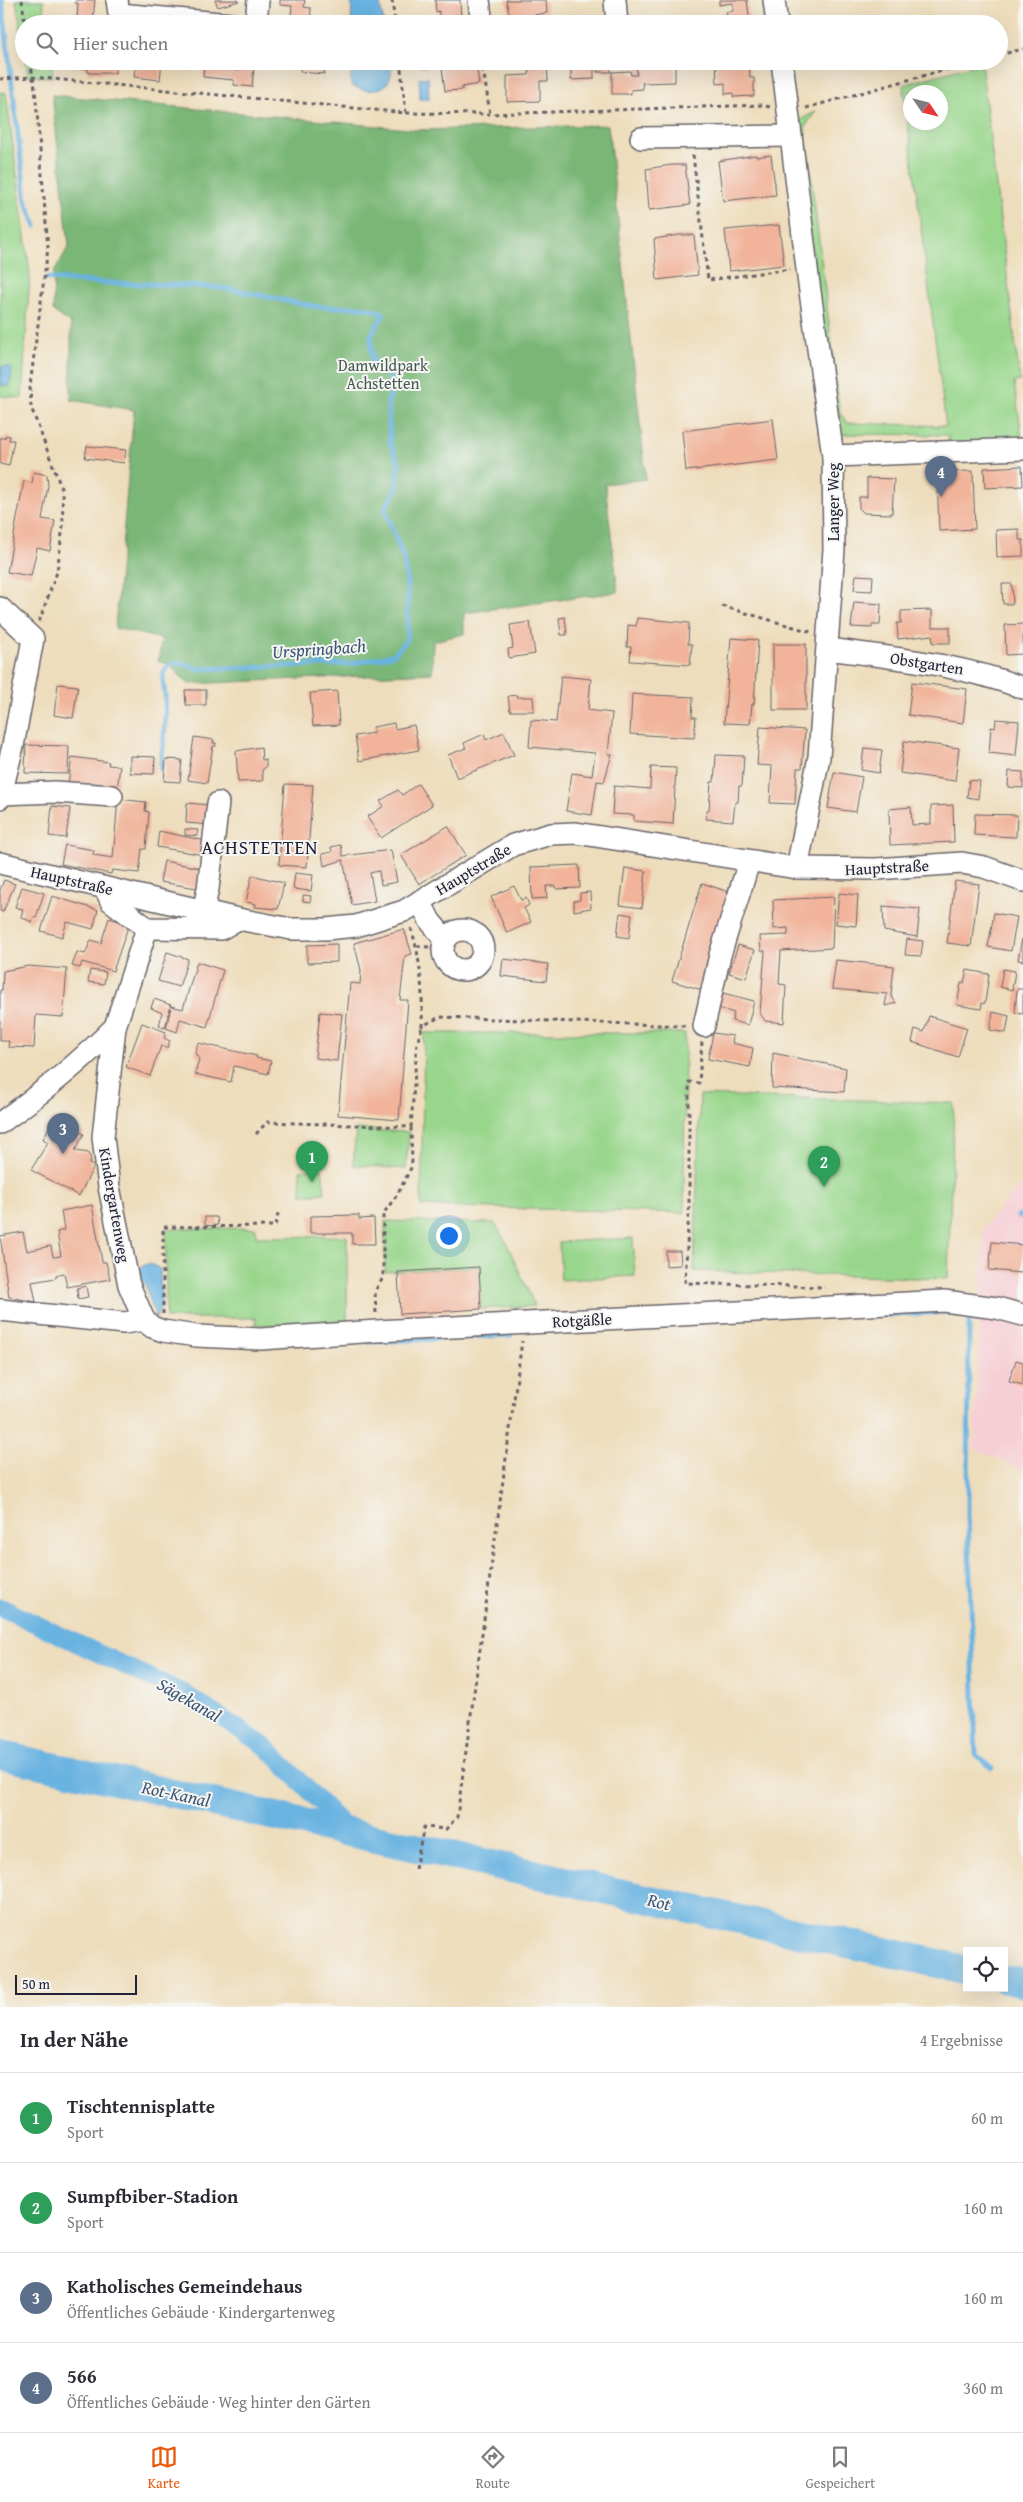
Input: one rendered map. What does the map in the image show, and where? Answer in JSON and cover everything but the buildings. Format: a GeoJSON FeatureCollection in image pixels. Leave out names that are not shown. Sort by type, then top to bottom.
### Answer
{"type":"FeatureCollection","features":[{"type":"Feature","properties":{"kind":"street"},"geometry":{"type":"LineString","coordinates":[[118,0],[119,14],[130,15]]}},
{"type":"Feature","properties":{"kind":"street"},"geometry":{"type":"LineString","coordinates":[[257,15],[258,0]]}},
{"type":"Feature","properties":{"kind":"street"},"geometry":{"type":"LineString","coordinates":[[478,0],[480,15]]}},
{"type":"Feature","properties":{"kind":"street"},"geometry":{"type":"LineString","coordinates":[[615,0],[616,15]]}},
{"type":"Feature","properties":{"kind":"street"},"geometry":{"type":"LineString","coordinates":[[774,0],[776,15]]}},
{"type":"Feature","properties":{"kind":"street","name":"Langer Weg"},"geometry":{"type":"LineString","coordinates":[[783,70],[807,267],[833,456],[834,549],[819,757],[798,868]]}},
{"type":"Feature","properties":{"kind":"street"},"geometry":{"type":"LineString","coordinates":[[641,138],[792,136]]}},
{"type":"Feature","properties":{"kind":"street"},"geometry":{"type":"LineString","coordinates":[[833,456],[1023,449]]}},
{"type":"Feature","properties":{"kind":"street"},"geometry":{"type":"LineString","coordinates":[[0,608],[33,639],[13,746],[0,796],[55,792],[112,796]]}},
{"type":"Feature","properties":{"kind":"street","name":"Obstgarten"},"geometry":{"type":"LineString","coordinates":[[828,643],[954,666],[992,676],[1023,688]]}},
{"type":"Feature","properties":{"kind":"street"},"geometry":{"type":"LineString","coordinates":[[203,911],[208,889],[218,803]]}},
{"type":"Feature","properties":{"kind":"street","name":"Hauptstraße"},"geometry":{"type":"LineString","coordinates":[[1,862],[203,911],[291,929],[326,929],[356,926],[412,906],[513,845],[551,834],[576,833],[606,837],[749,862],[798,868],[876,869],[962,863],[984,867],[1023,881]]}},
{"type":"Feature","properties":{"kind":"street"},"geometry":{"type":"LineString","coordinates":[[704,1026],[720,955],[749,862]]}},
{"type":"Feature","properties":{"kind":"street"},"geometry":{"type":"LineString","coordinates":[[105,888],[111,901],[147,928],[221,929],[238,919]]}},
{"type":"Feature","properties":{"kind":"street"},"geometry":{"type":"LineString","coordinates":[[412,906],[430,921],[445,939]]}},
{"type":"Feature","properties":{"kind":"street","name":"Kindergartenweg"},"geometry":{"type":"LineString","coordinates":[[144,1320],[129,1285],[109,1187],[103,1137],[115,1027],[147,928]]}},
{"type":"Feature","properties":{"kind":"street","name":"Kindergartenweg"},"geometry":{"type":"LineString","coordinates":[[0,1123],[36,1098],[81,1060],[115,1027]]}},
{"type":"Feature","properties":{"kind":"street","name":"Rotgäßle"},"geometry":{"type":"LineString","coordinates":[[144,1320],[163,1331],[261,1339],[377,1331],[738,1313],[893,1302],[944,1301],[972,1303],[1023,1315]]}},
{"type":"Feature","properties":{"kind":"street"},"geometry":{"type":"LineString","coordinates":[[0,1310],[124,1323],[144,1320]]}},
{"type":"Feature","properties":{"kind":"path"},"geometry":{"type":"LineString","coordinates":[[22,0],[24,15]]}},
{"type":"Feature","properties":{"kind":"path"},"geometry":{"type":"LineString","coordinates":[[392,0],[394,15]]}},
{"type":"Feature","properties":{"kind":"path"},"geometry":{"type":"LineString","coordinates":[[1008,53],[1023,49]]}},
{"type":"Feature","properties":{"kind":"path"},"geometry":{"type":"LineString","coordinates":[[31,70],[48,248],[30,386],[34,414],[62,490],[63,524],[57,572],[33,639]]}},
{"type":"Feature","properties":{"kind":"path"},"geometry":{"type":"LineString","coordinates":[[401,70],[406,112]]}},
{"type":"Feature","properties":{"kind":"path"},"geometry":{"type":"LineString","coordinates":[[483,70],[490,114]]}},
{"type":"Feature","properties":{"kind":"path"},"geometry":{"type":"LineString","coordinates":[[0,79],[32,77],[406,112],[490,114],[577,110],[788,110],[943,70]]}},
{"type":"Feature","properties":{"kind":"path"},"geometry":{"type":"LineString","coordinates":[[691,137],[708,280],[807,267]]}},
{"type":"Feature","properties":{"kind":"path"},"geometry":{"type":"LineString","coordinates":[[722,606],[828,643]]}},
{"type":"Feature","properties":{"kind":"path"},"geometry":{"type":"LineString","coordinates":[[377,1331],[375,1291],[383,1278],[383,1214],[397,1195],[412,1166],[411,1127],[417,1044],[422,1026],[423,1008],[412,906]]}},
{"type":"Feature","properties":{"kind":"path"},"geometry":{"type":"LineString","coordinates":[[422,1026],[440,1017],[704,1026],[699,1082],[689,1082],[689,1208],[685,1283],[834,1287]]}},
{"type":"Feature","properties":{"kind":"path"},"geometry":{"type":"LineString","coordinates":[[256,1134],[267,1122],[411,1127]]}},
{"type":"Feature","properties":{"kind":"path"},"geometry":{"type":"LineString","coordinates":[[163,1331],[163,1227],[275,1226],[278,1210]]}},
{"type":"Feature","properties":{"kind":"path"},"geometry":{"type":"LineString","coordinates":[[415,1870],[424,1827],[446,1829],[457,1817],[524,1323]]}},
{"type":"Feature","properties":{"kind":"shaded area"},"geometry":{"type":"Polygon","coordinates":[[[1023,1182],[1023,1469],[974,1449],[984,1227],[1023,1182]]]}},
{"type":"Feature","properties":{"kind":"green space"},"geometry":{"type":"Polygon","coordinates":[[[16,0],[43,0],[45,15],[18,15],[16,0]]]}},
{"type":"Feature","properties":{"kind":"green space"},"geometry":{"type":"Polygon","coordinates":[[[27,70],[52,70],[53,77],[28,76],[27,70]]]}},
{"type":"Feature","properties":{"kind":"green space"},"geometry":{"type":"Polygon","coordinates":[[[956,70],[982,70],[1020,381],[1014,382],[1023,445],[948,447],[948,435],[834,434],[797,122],[816,111],[805,127],[840,413],[847,423],[946,426],[909,130],[948,130],[948,85],[903,85],[956,70]]]}},
{"type":"Feature","properties":{"kind":"green space"},"geometry":{"type":"Polygon","coordinates":[[[0,92],[6,93],[30,274],[22,398],[0,396],[0,92]]]}},
{"type":"Feature","properties":{"kind":"green space","name":"Damwildpark Achstetten"},"geometry":{"type":"Polygon","coordinates":[[[52,95],[418,130],[608,125],[646,479],[605,484],[618,592],[464,613],[464,634],[433,641],[432,673],[188,684],[168,664],[158,661],[162,639],[115,628],[134,410],[71,400],[71,324],[53,311],[54,272],[69,246],[52,95]]]}},
{"type":"Feature","properties":{"kind":"green space"},"geometry":{"type":"Polygon","coordinates":[[[424,1033],[685,1033],[684,1213],[421,1206],[424,1033]]]}},
{"type":"Feature","properties":{"kind":"green space"},"geometry":{"type":"Polygon","coordinates":[[[700,1095],[954,1103],[948,1279],[694,1271],[700,1095]]]}},
{"type":"Feature","properties":{"kind":"green space"},"geometry":{"type":"Polygon","coordinates":[[[356,1129],[409,1132],[406,1169],[353,1165],[356,1129]]]}},
{"type":"Feature","properties":{"kind":"green space"},"geometry":{"type":"Polygon","coordinates":[[[322,1168],[325,1193],[302,1195],[300,1170],[322,1168]]]}},
{"type":"Feature","properties":{"kind":"green space"},"geometry":{"type":"Polygon","coordinates":[[[385,1221],[495,1223],[506,1242],[535,1306],[481,1309],[479,1267],[385,1272],[385,1221]]]}},
{"type":"Feature","properties":{"kind":"green space"},"geometry":{"type":"Polygon","coordinates":[[[256,1228],[256,1237],[347,1236],[347,1325],[256,1325],[256,1318],[166,1318],[166,1229],[256,1228]]]}},
{"type":"Feature","properties":{"kind":"green space"},"geometry":{"type":"Polygon","coordinates":[[[633,1238],[635,1276],[561,1280],[559,1242],[633,1238]]]}},
{"type":"Feature","properties":{"kind":"water"},"geometry":{"type":"Polygon","coordinates":[[[352,0],[379,0],[382,15],[351,15],[352,0]]]}},
{"type":"Feature","properties":{"kind":"water"},"geometry":{"type":"Polygon","coordinates":[[[350,70],[392,70],[390,78],[381,88],[367,90],[351,85],[350,70]]]}},
{"type":"Feature","properties":{"kind":"water"},"geometry":{"type":"Polygon","coordinates":[[[428,77],[429,99],[420,99],[419,78],[428,77]]]}},
{"type":"Feature","properties":{"kind":"water"},"geometry":{"type":"Polygon","coordinates":[[[2,366],[12,368],[10,386],[0,385],[2,366]]]}},
{"type":"Feature","properties":{"kind":"water"},"geometry":{"type":"Polygon","coordinates":[[[149,1263],[160,1269],[161,1307],[156,1319],[145,1284],[138,1276],[141,1267],[149,1263]]]}},
{"type":"Feature","properties":{"kind":"waterway"},"geometry":{"type":"LineString","coordinates":[[2,0],[26,202],[36,226]]}},
{"type":"Feature","properties":{"kind":"waterway","name":"Urspringbach"},"geometry":{"type":"LineString","coordinates":[[47,278],[90,282],[221,288],[314,306],[367,308],[384,314],[371,335],[372,360],[389,373],[392,391],[388,402],[390,442],[399,464],[397,486],[385,509],[404,560],[408,592],[407,640],[393,655],[350,664],[198,669],[182,663],[173,664],[166,669],[163,678],[166,704],[160,768]]}},
{"type":"Feature","properties":{"kind":"waterway"},"geometry":{"type":"LineString","coordinates":[[1018,1216],[1023,1216]]}},
{"type":"Feature","properties":{"kind":"waterway"},"geometry":{"type":"LineString","coordinates":[[866,1316],[949,1312],[969,1317],[968,1515],[976,1755],[992,1768]]}},
{"type":"Feature","properties":{"kind":"waterway"},"geometry":{"type":"LineString","coordinates":[[368,1342],[511,1335]]}},
{"type":"Feature","properties":{"kind":"waterway","name":"Sägekanal"},"geometry":{"type":"LineString","coordinates":[[0,1607],[185,1694],[266,1747],[351,1833]]}},
{"type":"Feature","properties":{"kind":"waterway","name":"Rot"},"geometry":{"type":"LineString","coordinates":[[0,1755],[963,1969]]}},
{"type":"Feature","properties":{"kind":"waterway","name":"Rot"},"geometry":{"type":"LineString","coordinates":[[1008,1980],[1023,1983]]}},
{"type":"Feature","properties":{"kind":"place","name":"566"},"geometry":{"type":"Point","coordinates":[941,497]}},
{"type":"Feature","properties":{"kind":"place","name":"Katholisches Gemeindehaus"},"geometry":{"type":"Point","coordinates":[63,1154]}},
{"type":"Feature","properties":{"kind":"place","name":"Tischtennisplatte"},"geometry":{"type":"Point","coordinates":[312,1182]}},
{"type":"Feature","properties":{"kind":"place","name":"Sumpfbiber-Stadion"},"geometry":{"type":"Point","coordinates":[824,1187]}},
{"type":"Feature","properties":{"kind":"district","name":"ACHSTETTEN"},"geometry":{"type":"Point","coordinates":[260,847]}},
{"type":"Feature","properties":{"kind":"water label","name":"Rot-Kanal"},"geometry":{"type":"Point","coordinates":[176,1794]}}]}
